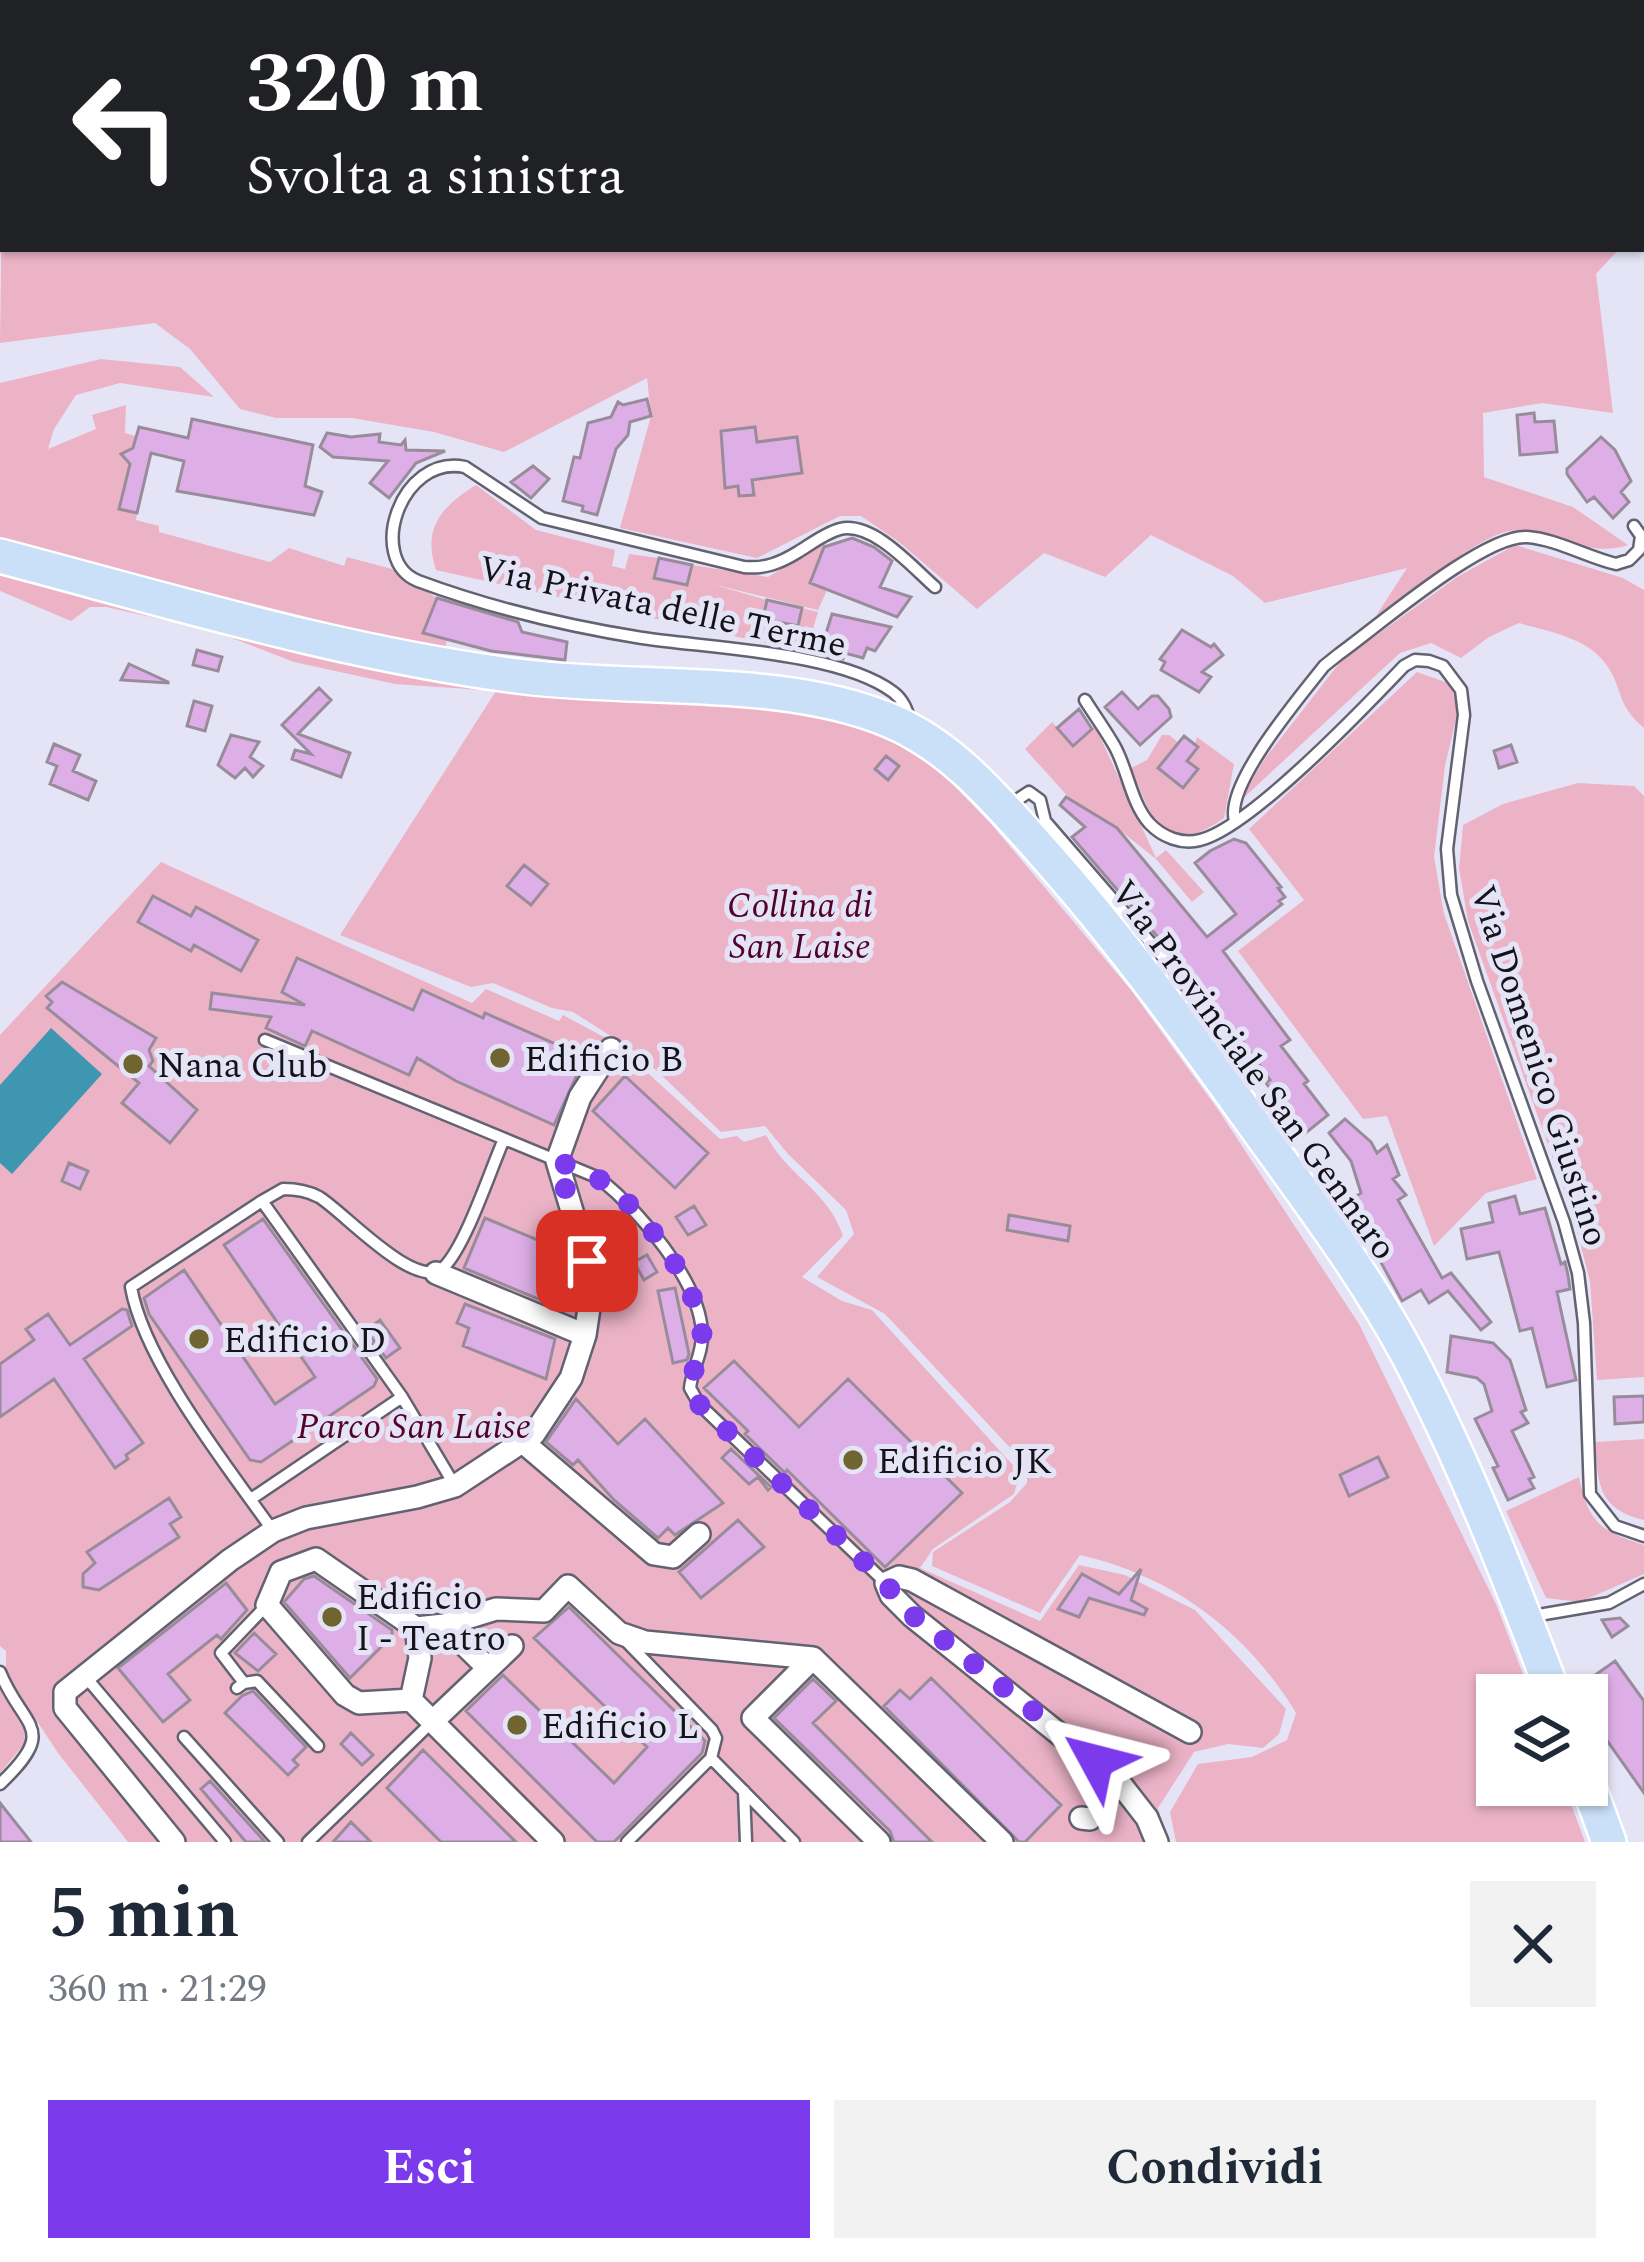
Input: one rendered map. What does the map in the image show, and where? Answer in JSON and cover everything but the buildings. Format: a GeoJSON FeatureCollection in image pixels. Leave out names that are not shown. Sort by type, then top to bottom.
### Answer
{"type":"FeatureCollection","features":[{"type":"Feature","properties":{"kind":"main road","name":"Via Provinciale San Gennaro"},"geometry":{"type":"LineString","coordinates":[[0,556],[403,659],[530,678],[784,694],[839,702],[913,732],[965,769],[1108,926],[1380,1307],[1459,1456],[1546,1674]]}},
{"type":"Feature","properties":{"kind":"main road"},"geometry":{"type":"LineString","coordinates":[[1596,1806],[1610,1842]]}},
{"type":"Feature","properties":{"kind":"street"},"geometry":{"type":"LineString","coordinates":[[174,1842],[65,1708],[65,1692],[264,1537],[306,1518],[455,1486],[534,1435],[564,1392],[585,1335],[591,1295],[587,1261],[557,1161],[580,1097],[611,1049]]}},
{"type":"Feature","properties":{"kind":"street"},"geometry":{"type":"LineString","coordinates":[[436,1273],[585,1335]]}},
{"type":"Feature","properties":{"kind":"street"},"geometry":{"type":"LineString","coordinates":[[524,1442],[654,1554],[673,1557],[699,1534]]}},
{"type":"Feature","properties":{"kind":"street"},"geometry":{"type":"LineString","coordinates":[[264,1537],[281,1572]]}},
{"type":"Feature","properties":{"kind":"street"},"geometry":{"type":"LineString","coordinates":[[553,1842],[410,1700],[359,1703],[345,1695],[267,1605],[281,1572],[316,1559],[416,1628],[496,1609],[544,1611],[568,1586],[619,1633],[645,1642],[813,1658],[1003,1842]]}},
{"type":"Feature","properties":{"kind":"street"},"geometry":{"type":"LineString","coordinates":[[1156,1842],[1147,1818],[1118,1782],[901,1606],[886,1583],[899,1577],[925,1587],[1190,1732]]}},
{"type":"Feature","properties":{"kind":"street"},"geometry":{"type":"LineString","coordinates":[[444,1625],[487,1667]]}},
{"type":"Feature","properties":{"kind":"street"},"geometry":{"type":"LineString","coordinates":[[410,1700],[420,1658],[416,1628]]}},
{"type":"Feature","properties":{"kind":"street"},"geometry":{"type":"LineString","coordinates":[[432,1722],[512,1646]]}},
{"type":"Feature","properties":{"kind":"street"},"geometry":{"type":"LineString","coordinates":[[813,1658],[753,1718],[879,1842]]}},
{"type":"Feature","properties":{"kind":"lane","name":"Via Privata delle Terme"},"geometry":{"type":"LineString","coordinates":[[913,732],[906,706],[893,692],[822,664],[593,628],[409,578],[396,555],[396,517],[412,484],[433,468],[454,464],[465,466],[542,518],[728,565],[773,565],[834,530],[858,530],[890,549],[935,587]]}},
{"type":"Feature","properties":{"kind":"lane"},"geometry":{"type":"LineString","coordinates":[[1234,821],[1233,797],[1250,765],[1324,666],[1339,654],[1473,556],[1503,541],[1536,539],[1616,564],[1640,550],[1641,536],[1634,526]]}},
{"type":"Feature","properties":{"kind":"lane","name":"Via Domenico Giustino"},"geometry":{"type":"LineString","coordinates":[[1085,700],[1116,750],[1142,812],[1159,832],[1187,842],[1204,840],[1283,783],[1404,666],[1415,660],[1429,661],[1455,678],[1464,702],[1447,849],[1451,895],[1578,1273],[1590,1494],[1615,1526],[1644,1537]]}},
{"type":"Feature","properties":{"kind":"lane"},"geometry":{"type":"LineString","coordinates":[[1004,808],[1029,792],[1040,800],[1046,820],[1174,970]]}},
{"type":"Feature","properties":{"kind":"lane"},"geometry":{"type":"LineString","coordinates":[[265,1040],[598,1178],[620,1195],[640,1215],[685,1284],[702,1330],[690,1388],[699,1404],[886,1583]]}},
{"type":"Feature","properties":{"kind":"lane"},"geometry":{"type":"LineString","coordinates":[[264,1537],[250,1499],[154,1353],[131,1287],[283,1189],[317,1196],[384,1250],[425,1273],[436,1273],[447,1265],[460,1241],[504,1139]]}},
{"type":"Feature","properties":{"kind":"lane"},"geometry":{"type":"LineString","coordinates":[[262,1201],[401,1397],[455,1486]]}},
{"type":"Feature","properties":{"kind":"lane"},"geometry":{"type":"LineString","coordinates":[[250,1499],[401,1397]]}},
{"type":"Feature","properties":{"kind":"lane"},"geometry":{"type":"LineString","coordinates":[[1525,1618],[1609,1603],[1644,1584]]}},
{"type":"Feature","properties":{"kind":"lane"},"geometry":{"type":"LineString","coordinates":[[267,1605],[221,1653],[240,1686],[257,1681],[318,1746]]}},
{"type":"Feature","properties":{"kind":"lane"},"geometry":{"type":"LineString","coordinates":[[619,1633],[716,1738],[711,1758],[627,1842]]}},
{"type":"Feature","properties":{"kind":"lane"},"geometry":{"type":"LineString","coordinates":[[0,1672],[31,1722],[34,1738],[27,1755],[0,1784]]}},
{"type":"Feature","properties":{"kind":"lane"},"geometry":{"type":"LineString","coordinates":[[84,1675],[226,1842]]}},
{"type":"Feature","properties":{"kind":"lane"},"geometry":{"type":"LineString","coordinates":[[308,1842],[432,1722]]}},
{"type":"Feature","properties":{"kind":"lane"},"geometry":{"type":"LineString","coordinates":[[184,1737],[278,1842]]}},
{"type":"Feature","properties":{"kind":"lane"},"geometry":{"type":"LineString","coordinates":[[711,1758],[794,1842]]}},
{"type":"Feature","properties":{"kind":"lane"},"geometry":{"type":"LineString","coordinates":[[744,1791],[746,1842]]}},
{"type":"Feature","properties":{"kind":"green space"},"geometry":{"type":"Polygon","coordinates":[[[1,252],[1616,252],[1596,274],[1613,413],[1542,403],[1483,413],[1484,477],[1573,507],[1628,545],[1599,548],[1541,534],[1498,534],[1376,616],[1407,568],[1265,603],[1233,576],[1151,535],[1105,577],[1044,553],[977,609],[861,516],[840,516],[757,558],[620,528],[651,416],[647,378],[504,452],[434,432],[352,418],[276,418],[240,409],[190,349],[155,323],[0,343],[1,252]],[[754,427],[721,432],[725,488],[738,486],[740,496],[753,495],[752,480],[802,473],[797,437],[757,442],[754,427]]]}},
{"type":"Feature","properties":{"kind":"green space"},"geometry":{"type":"Polygon","coordinates":[[[101,359],[180,367],[214,397],[120,383],[76,395],[54,429],[48,449],[96,429],[92,415],[126,405],[125,433],[136,436],[133,450],[124,454],[130,461],[120,509],[137,513],[136,520],[159,526],[159,532],[270,562],[289,548],[344,566],[347,557],[392,569],[437,598],[447,639],[445,650],[424,654],[0,544],[0,383],[101,359]]]}},
{"type":"Feature","properties":{"kind":"green space"},"geometry":{"type":"Polygon","coordinates":[[[476,485],[536,530],[615,550],[612,566],[625,569],[629,554],[659,558],[655,578],[687,585],[692,565],[768,577],[826,542],[810,583],[827,590],[818,610],[712,584],[767,600],[764,619],[797,626],[802,608],[818,612],[806,652],[436,570],[433,530],[444,510],[476,485]]]}},
{"type":"Feature","properties":{"kind":"green space"},"geometry":{"type":"Polygon","coordinates":[[[1515,545],[1623,578],[1644,590],[1644,728],[1628,711],[1611,672],[1597,654],[1565,636],[1519,623],[1461,658],[1431,643],[1400,653],[1238,803],[1266,757],[1341,661],[1457,577],[1515,545]]]}},
{"type":"Feature","properties":{"kind":"green space","name":"Collina di San Laise"},"geometry":{"type":"Polygon","coordinates":[[[0,566],[444,672],[497,691],[782,710],[838,719],[890,740],[940,771],[992,825],[1131,990],[1219,1111],[1359,1324],[1496,1604],[1523,1674],[1476,1674],[1476,1806],[1572,1806],[1585,1842],[1176,1842],[1170,1812],[1198,1764],[1252,1757],[1287,1740],[1296,1713],[1231,1633],[1176,1593],[1114,1564],[1080,1555],[1040,1613],[932,1566],[933,1552],[1010,1502],[1027,1483],[1027,1466],[885,1314],[817,1277],[854,1234],[846,1210],[765,1126],[721,1132],[639,1054],[573,1012],[493,983],[471,987],[340,935],[496,691],[395,684],[294,662],[211,630],[106,607],[90,607],[71,621],[0,591],[0,566]],[[1009,1216],[1007,1230],[1068,1240],[1070,1226],[1009,1216]],[[1378,1457],[1340,1476],[1349,1495],[1387,1478],[1378,1457]]]}},
{"type":"Feature","properties":{"kind":"green space"},"geometry":{"type":"Polygon","coordinates":[[[1417,672],[1451,684],[1458,711],[1445,766],[1434,857],[1444,914],[1537,1179],[1486,1193],[1434,1246],[1387,1116],[1363,1119],[1238,951],[1304,900],[1249,829],[1417,672]]]}},
{"type":"Feature","properties":{"kind":"green space"},"geometry":{"type":"Polygon","coordinates":[[[1052,722],[1073,745],[1095,726],[1156,858],[1166,850],[1204,892],[1192,902],[1156,859],[1073,802],[1025,749],[1052,722]]]}},
{"type":"Feature","properties":{"kind":"green space"},"geometry":{"type":"Polygon","coordinates":[[[1162,735],[1169,735],[1192,753],[1197,737],[1234,764],[1224,818],[1187,836],[1163,829],[1131,768],[1147,760],[1162,735]]]}},
{"type":"Feature","properties":{"kind":"green space"},"geometry":{"type":"Polygon","coordinates":[[[1578,783],[1634,786],[1644,796],[1644,1377],[1597,1380],[1590,1281],[1572,1212],[1468,921],[1459,868],[1463,825],[1503,804],[1578,783]]]}},
{"type":"Feature","properties":{"kind":"green space","name":"Parco San Laise"},"geometry":{"type":"Polygon","coordinates":[[[161,862],[472,1003],[486,989],[559,1021],[563,1015],[615,1043],[720,1139],[737,1136],[744,1142],[766,1135],[828,1207],[843,1236],[802,1277],[842,1301],[872,1310],[1020,1473],[1014,1494],[933,1549],[920,1568],[1040,1621],[1079,1565],[1125,1575],[1195,1610],[1286,1709],[1279,1734],[1263,1748],[1228,1744],[1194,1752],[1158,1808],[1168,1842],[128,1842],[58,1753],[6,1674],[6,1651],[0,1646],[0,1035],[161,862]]]}},
{"type":"Feature","properties":{"kind":"green space"},"geometry":{"type":"Polygon","coordinates":[[[1644,1439],[1644,1520],[1617,1509],[1603,1493],[1595,1442],[1644,1439]]]}},
{"type":"Feature","properties":{"kind":"green space"},"geometry":{"type":"Polygon","coordinates":[[[1579,1477],[1587,1505],[1599,1523],[1644,1545],[1644,1574],[1580,1602],[1546,1598],[1506,1511],[1579,1477]]]}},
{"type":"Feature","properties":{"kind":"green space"},"geometry":{"type":"Polygon","coordinates":[[[0,1685],[24,1723],[25,1743],[0,1773],[0,1685]]]}},
{"type":"Feature","properties":{"kind":"water"},"geometry":{"type":"Polygon","coordinates":[[[51,1028],[102,1074],[12,1174],[0,1163],[0,1085],[51,1028]]]}},
{"type":"Feature","properties":{"kind":"place","name":"Edificio B"},"geometry":{"type":"Point","coordinates":[500,1058]}},
{"type":"Feature","properties":{"kind":"place","name":"Nana Club"},"geometry":{"type":"Point","coordinates":[133,1064]}},
{"type":"Feature","properties":{"kind":"place","name":"Edificio D"},"geometry":{"type":"Point","coordinates":[199,1339]}},
{"type":"Feature","properties":{"kind":"place","name":"Edificio JK"},"geometry":{"type":"Point","coordinates":[853,1460]}},
{"type":"Feature","properties":{"kind":"place","name":"Edificio I - Teatro"},"geometry":{"type":"Point","coordinates":[332,1617]}},
{"type":"Feature","properties":{"kind":"place","name":"Edificio L"},"geometry":{"type":"Point","coordinates":[517,1725]}},
{"type":"Feature","properties":{"kind":"route"},"geometry":{"type":"LineString","coordinates":[[587,1261],[557,1161],[598,1178],[620,1195],[640,1215],[685,1284],[702,1330],[690,1388],[699,1404],[886,1583],[901,1606],[1096,1761]]}}]}
